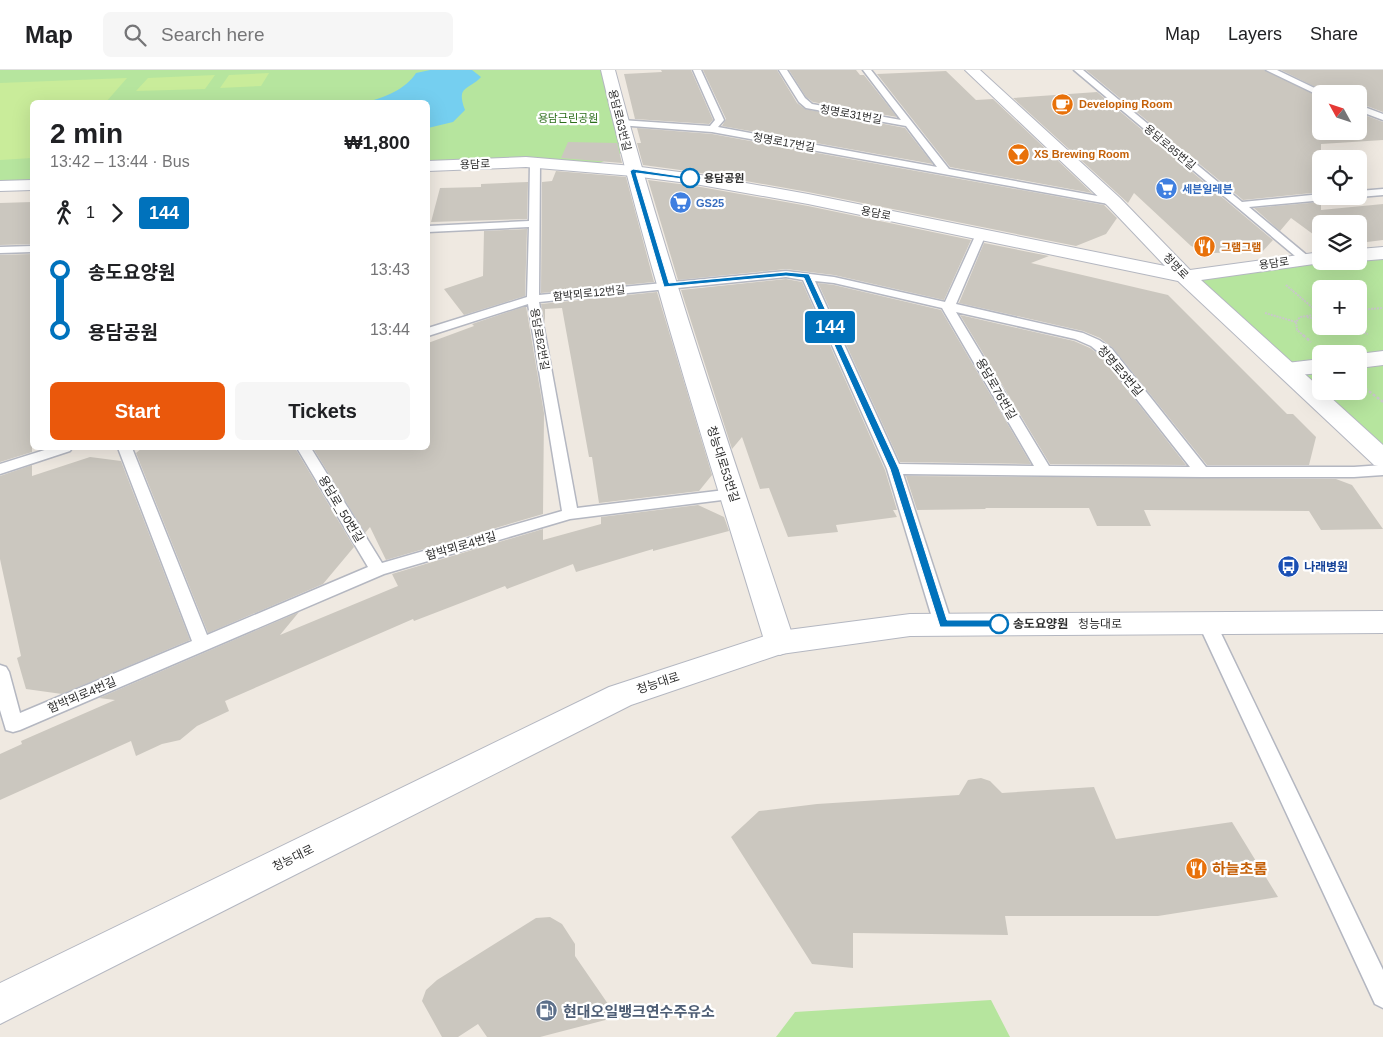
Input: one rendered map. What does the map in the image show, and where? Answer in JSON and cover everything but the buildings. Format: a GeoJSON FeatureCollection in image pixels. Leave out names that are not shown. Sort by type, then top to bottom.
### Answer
{"type":"FeatureCollection","features":[{"type":"Feature","properties":{"kind":"street","name":"용담로63번길"},"geometry":{"type":"LineString","coordinates":[[608,70],[633,171]]}},
{"type":"Feature","properties":{"kind":"street","name":"청명로"},"geometry":{"type":"LineString","coordinates":[[972,70],[1114,202],[1184,276],[1383,459]]}},
{"type":"Feature","properties":{"kind":"street","name":"용담로"},"geometry":{"type":"LineString","coordinates":[[430,166],[535,163],[633,171],[695,179],[981,234],[1184,276],[1312,259]]}},
{"type":"Feature","properties":{"kind":"street","name":"청능대로53번길"},"geometry":{"type":"LineString","coordinates":[[633,171],[666,285],[780,643]]}},
{"type":"Feature","properties":{"kind":"street"},"geometry":{"type":"LineString","coordinates":[[0,186],[30,185]]}},
{"type":"Feature","properties":{"kind":"street"},"geometry":{"type":"LineString","coordinates":[[1367,254],[1383,253]]}},
{"type":"Feature","properties":{"kind":"street"},"geometry":{"type":"LineString","coordinates":[[1367,360],[1383,358]]}},
{"type":"Feature","properties":{"kind":"street"},"geometry":{"type":"LineString","coordinates":[[1286,369],[1312,367]]}},
{"type":"Feature","properties":{"kind":"street","name":"청능대로"},"geometry":{"type":"LineString","coordinates":[[0,1004],[620,696],[780,643],[910,625],[1383,622]]}},
{"type":"Feature","properties":{"kind":"lane"},"geometry":{"type":"LineString","coordinates":[[697,70],[720,120],[712,129]]}},
{"type":"Feature","properties":{"kind":"lane","name":"청명로31번길"},"geometry":{"type":"LineString","coordinates":[[783,70],[802,100],[808,106],[908,124]]}},
{"type":"Feature","properties":{"kind":"lane"},"geometry":{"type":"LineString","coordinates":[[867,70],[945,171]]}},
{"type":"Feature","properties":{"kind":"lane","name":"용담로85번길"},"geometry":{"type":"LineString","coordinates":[[1078,70],[1239,205],[1312,258]]}},
{"type":"Feature","properties":{"kind":"lane"},"geometry":{"type":"LineString","coordinates":[[1270,70],[1312,89]]}},
{"type":"Feature","properties":{"kind":"lane"},"geometry":{"type":"LineString","coordinates":[[1368,111],[1383,117]]}},
{"type":"Feature","properties":{"kind":"lane","name":"청명로17번길"},"geometry":{"type":"LineString","coordinates":[[621,123],[712,129],[1114,202]]}},
{"type":"Feature","properties":{"kind":"lane","name":"용담로62번길"},"geometry":{"type":"LineString","coordinates":[[535,163],[533,299],[570,514]]}},
{"type":"Feature","properties":{"kind":"lane"},"geometry":{"type":"LineString","coordinates":[[1367,193],[1383,192]]}},
{"type":"Feature","properties":{"kind":"lane"},"geometry":{"type":"LineString","coordinates":[[1239,205],[1312,198]]}},
{"type":"Feature","properties":{"kind":"lane"},"geometry":{"type":"LineString","coordinates":[[430,229],[534,224]]}},
{"type":"Feature","properties":{"kind":"lane"},"geometry":{"type":"LineString","coordinates":[[666,285],[786,274],[807,276],[948,308],[981,234]]}},
{"type":"Feature","properties":{"kind":"lane"},"geometry":{"type":"LineString","coordinates":[[0,250],[30,249]]}},
{"type":"Feature","properties":{"kind":"lane"},"geometry":{"type":"LineString","coordinates":[[807,276],[894,469],[944,624]]}},
{"type":"Feature","properties":{"kind":"lane","name":"함박뫼로12번길"},"geometry":{"type":"LineString","coordinates":[[430,331],[533,299],[666,285]]}},
{"type":"Feature","properties":{"kind":"lane","name":"용담로76번길"},"geometry":{"type":"LineString","coordinates":[[948,308],[1044,470]]}},
{"type":"Feature","properties":{"kind":"lane","name":"청명로3번길"},"geometry":{"type":"LineString","coordinates":[[948,308],[1079,336],[1095,343],[1107,352],[1202,472]]}},
{"type":"Feature","properties":{"kind":"lane"},"geometry":{"type":"LineString","coordinates":[[0,469],[59,450]]}},
{"type":"Feature","properties":{"kind":"lane"},"geometry":{"type":"LineString","coordinates":[[126,450],[202,644]]}},
{"type":"Feature","properties":{"kind":"lane","name":"용담로_50번길"},"geometry":{"type":"LineString","coordinates":[[305,450],[378,570]]}},
{"type":"Feature","properties":{"kind":"lane"},"geometry":{"type":"LineString","coordinates":[[894,469],[1202,472],[1354,472],[1383,470]]}},
{"type":"Feature","properties":{"kind":"lane","name":"함박뫼로4번길"},"geometry":{"type":"LineString","coordinates":[[0,672],[13,724],[378,570],[570,514],[733,494]]}},
{"type":"Feature","properties":{"kind":"lane"},"geometry":{"type":"LineString","coordinates":[[1207,623],[1383,996]]}},
{"type":"Feature","properties":{"kind":"path"},"geometry":{"type":"LineString","coordinates":[[1263,265],[1312,307]]}},
{"type":"Feature","properties":{"kind":"path"},"geometry":{"type":"LineString","coordinates":[[1367,309],[1382,308]]}},
{"type":"Feature","properties":{"kind":"path"},"geometry":{"type":"LineString","coordinates":[[1297,330],[1296,322],[1300,317],[1312,315]]}},
{"type":"Feature","properties":{"kind":"path"},"geometry":{"type":"LineString","coordinates":[[1305,316],[1312,318]]}},
{"type":"Feature","properties":{"kind":"path"},"geometry":{"type":"LineString","coordinates":[[1367,333],[1375,335]]}},
{"type":"Feature","properties":{"kind":"path"},"geometry":{"type":"LineString","coordinates":[[1367,389],[1383,402]]}},
{"type":"Feature","properties":{"kind":"green space","name":"용담근린공원"},"geometry":{"type":"Polygon","coordinates":[[[0,70],[607,70],[628,150],[591,167],[535,163],[430,166],[430,100],[30,100],[30,185],[0,186],[0,70]]]}},
{"type":"Feature","properties":{"kind":"green space"},"geometry":{"type":"Polygon","coordinates":[[[269,73],[261,86],[220,88],[229,75],[269,73]]]}},
{"type":"Feature","properties":{"kind":"green space"},"geometry":{"type":"Polygon","coordinates":[[[215,75],[205,89],[136,91],[148,78],[215,75]]]}},
{"type":"Feature","properties":{"kind":"green space"},"geometry":{"type":"Polygon","coordinates":[[[127,78],[108,100],[30,100],[30,158],[0,160],[0,83],[127,78]]]}},
{"type":"Feature","properties":{"kind":"green space"},"geometry":{"type":"Polygon","coordinates":[[[1383,256],[1383,459],[1319,400],[1367,400],[1367,345],[1312,345],[1312,393],[1185,276],[1312,263],[1312,270],[1367,270],[1367,257],[1383,256]]]}},
{"type":"Feature","properties":{"kind":"green space"},"geometry":{"type":"Polygon","coordinates":[[[991,1000],[1010,1037],[776,1037],[795,1012],[991,1000]]]}},
{"type":"Feature","properties":{"kind":"water"},"geometry":{"type":"Polygon","coordinates":[[[430,70],[472,70],[481,77],[463,92],[465,110],[453,122],[430,128],[430,100],[373,100],[401,88],[416,73],[430,70]]]}},
{"type":"Feature","properties":{"kind":"bus line","name":"144"},"geometry":{"type":"LineString","coordinates":[[690,178],[633,171],[666,285],[786,274],[807,276],[894,469],[944,624],[999,624]]}},
{"type":"Feature","properties":{"kind":"place","name":"Developing Room"},"geometry":{"type":"Point","coordinates":[1063,104]}},
{"type":"Feature","properties":{"kind":"place","name":"XS Brewing Room"},"geometry":{"type":"Point","coordinates":[1018,154]}},
{"type":"Feature","properties":{"kind":"place","name":"용담공원"},"geometry":{"type":"Point","coordinates":[690,178]}},
{"type":"Feature","properties":{"kind":"place","name":"세븐일레븐"},"geometry":{"type":"Point","coordinates":[1166,189]}},
{"type":"Feature","properties":{"kind":"place","name":"GS25"},"geometry":{"type":"Point","coordinates":[680,203]}},
{"type":"Feature","properties":{"kind":"place","name":"그램그램"},"geometry":{"type":"Point","coordinates":[1205,247]}},
{"type":"Feature","properties":{"kind":"place","name":"나래병원"},"geometry":{"type":"Point","coordinates":[1288,567]}},
{"type":"Feature","properties":{"kind":"place","name":"송도요양원"},"geometry":{"type":"Point","coordinates":[999,624]}},
{"type":"Feature","properties":{"kind":"place","name":"하늘초롬"},"geometry":{"type":"Point","coordinates":[1196,868]}},
{"type":"Feature","properties":{"kind":"place","name":"현대오일뱅크연수주유소"},"geometry":{"type":"Point","coordinates":[547,1011]}}]}
